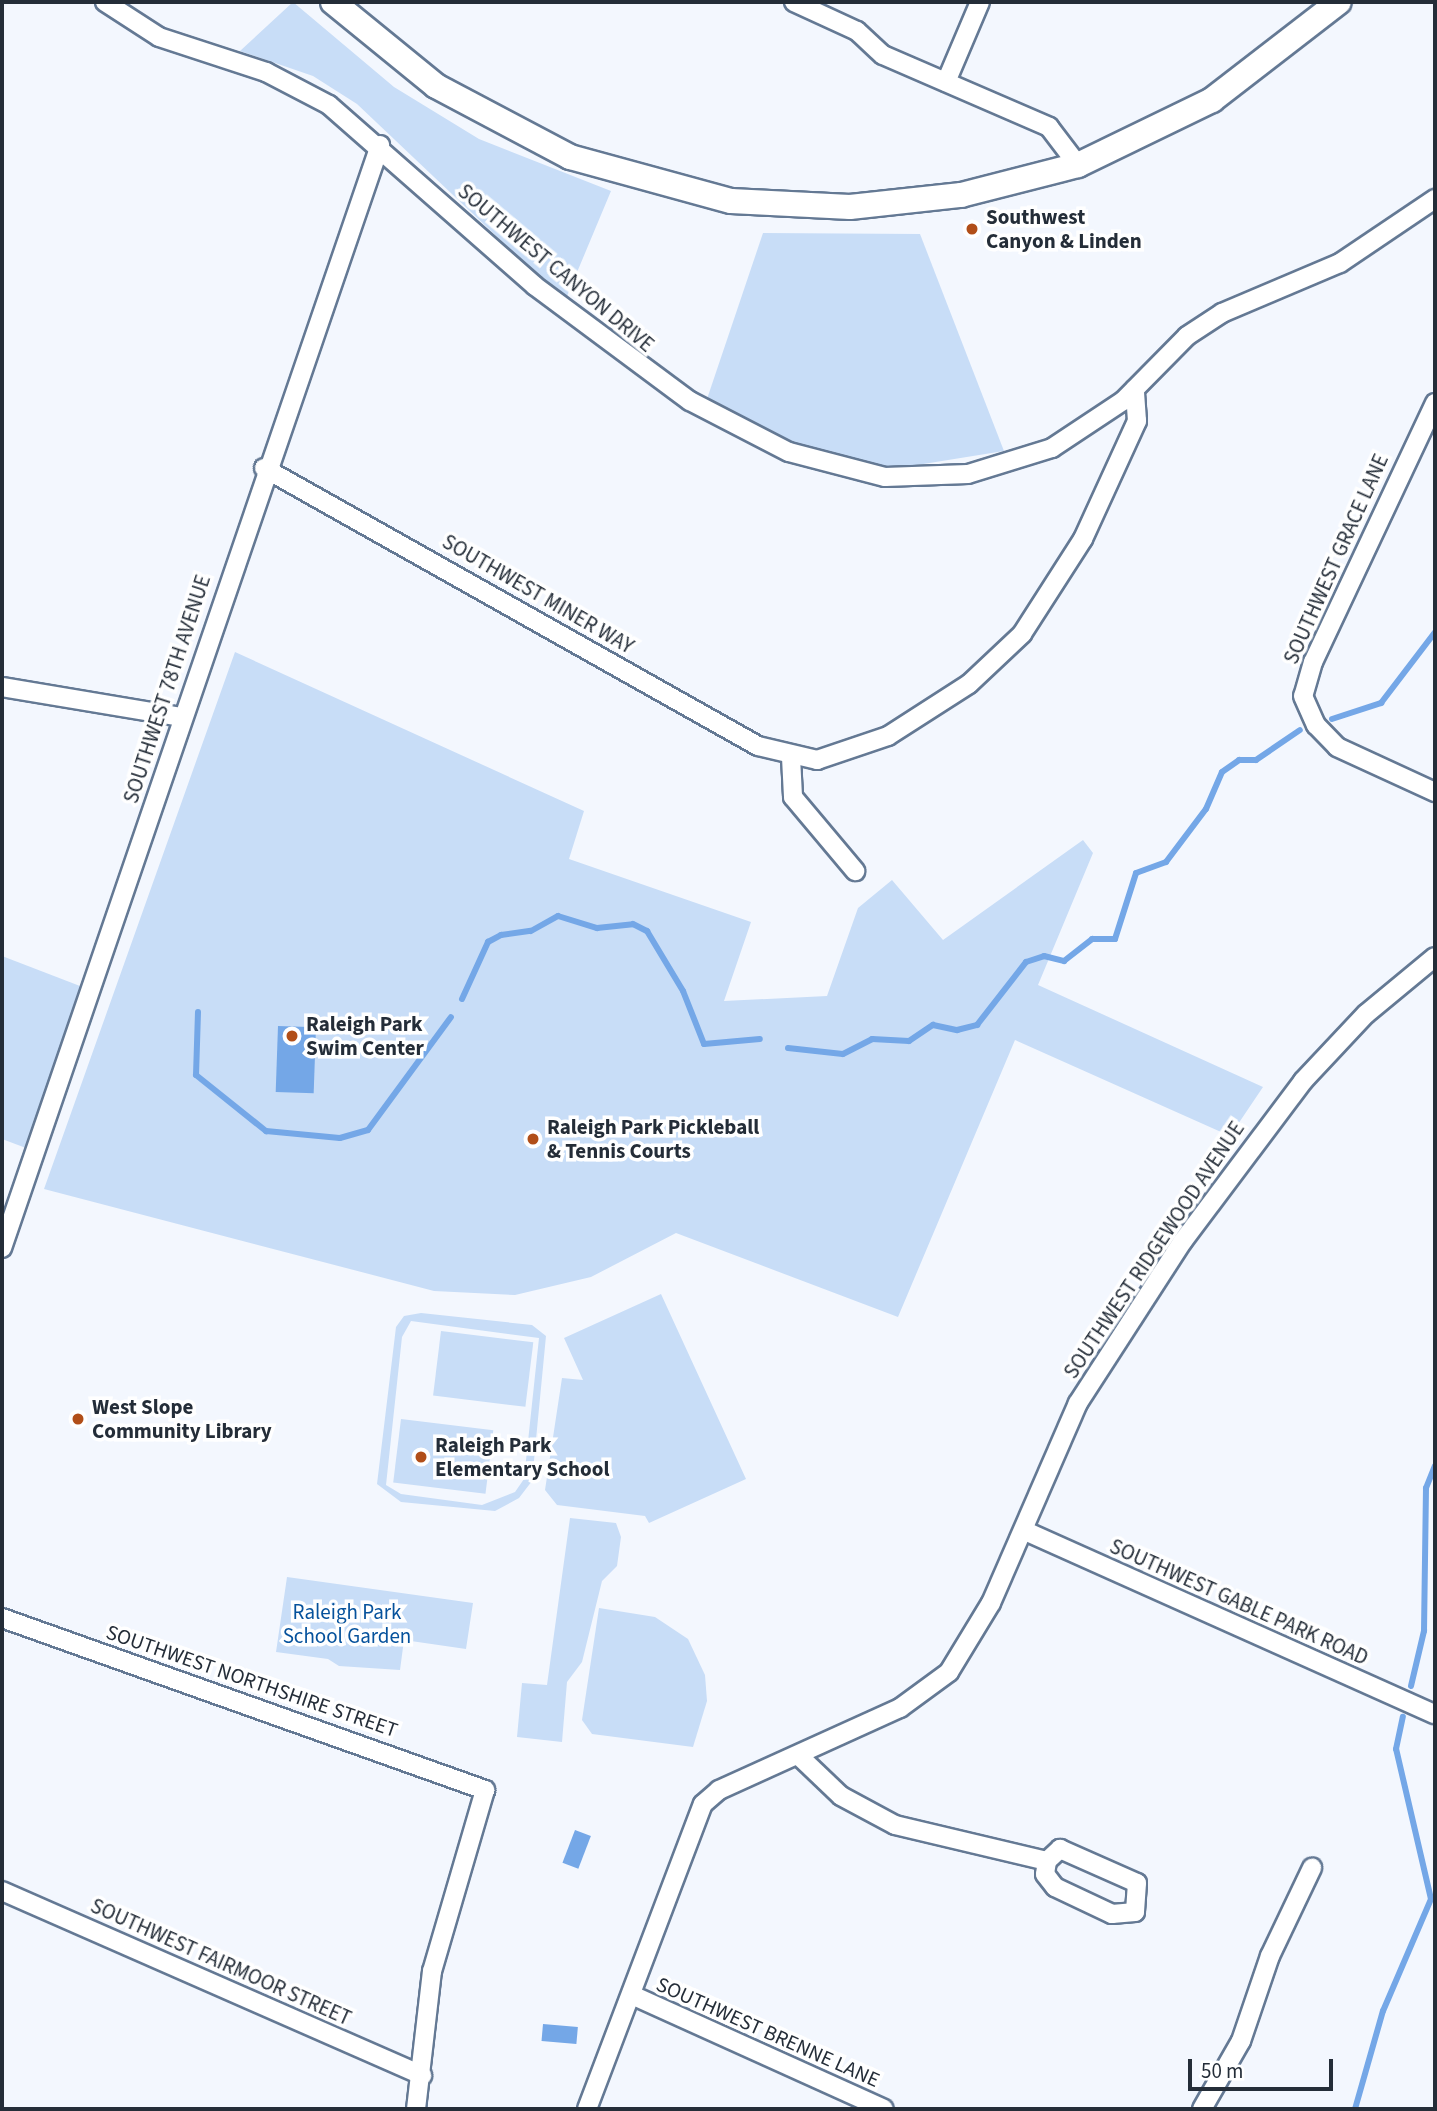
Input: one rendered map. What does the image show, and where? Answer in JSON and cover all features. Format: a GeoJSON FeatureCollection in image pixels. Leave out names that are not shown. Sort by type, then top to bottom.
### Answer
{"type":"FeatureCollection","features":[{"type":"Feature","properties":{"kind":"main road"},"geometry":{"type":"LineString","coordinates":[[333,2],[395,58],[476,111],[570,158],[673,190],[789,207],[905,204],[1012,185],[1078,165],[1212,100],[1339,2]]}},
{"type":"Feature","properties":{"kind":"street","name":"SOUTHWEST CANYON DRIVE"},"geometry":{"type":"LineString","coordinates":[[105,2],[159,37],[293,84],[380,145],[605,342],[690,401],[789,452],[885,477],[968,474],[1052,449],[1135,389],[1188,336],[1222,313],[1340,263],[1435,199]]}},
{"type":"Feature","properties":{"kind":"street"},"geometry":{"type":"LineString","coordinates":[[794,2],[857,31],[883,55],[1049,127],[1078,165]]}},
{"type":"Feature","properties":{"kind":"street"},"geometry":{"type":"LineString","coordinates":[[946,82],[980,2]]}},
{"type":"Feature","properties":{"kind":"street","name":"SOUTHWEST 78TH AVENUE"},"geometry":{"type":"LineString","coordinates":[[2,1248],[264,468],[380,145]]}},
{"type":"Feature","properties":{"kind":"street","name":"SOUTHWEST MINER WAY"},"geometry":{"type":"LineString","coordinates":[[264,468],[743,738],[791,757],[831,759],[888,736],[969,684],[1023,634],[1083,538],[1137,421],[1135,389]]}},
{"type":"Feature","properties":{"kind":"street","name":"SOUTHWEST GRACE LANE"},"geometry":{"type":"LineString","coordinates":[[1435,403],[1313,662],[1303,696],[1316,724],[1337,747],[1435,792]]}},
{"type":"Feature","properties":{"kind":"street"},"geometry":{"type":"LineString","coordinates":[[2,687],[181,717]]}},
{"type":"Feature","properties":{"kind":"street"},"geometry":{"type":"LineString","coordinates":[[791,757],[793,797],[855,871]]}},
{"type":"Feature","properties":{"kind":"street","name":"SOUTHWEST RIDGEWOOD AVENUE"},"geometry":{"type":"LineString","coordinates":[[587,2109],[634,1996],[678,1857],[703,1804],[719,1790],[900,1708],[949,1672],[1025,1531],[1078,1403],[1183,1241],[1303,1081],[1366,1014],[1435,957]]}},
{"type":"Feature","properties":{"kind":"street","name":"SOUTHWEST GABLE PARK ROAD"},"geometry":{"type":"LineString","coordinates":[[1025,1531],[1435,1714]]}},
{"type":"Feature","properties":{"kind":"street","name":"SOUTHWEST NORTHSHIRE STREET"},"geometry":{"type":"LineString","coordinates":[[2,1618],[485,1790],[432,1971],[422,2075]]}},
{"type":"Feature","properties":{"kind":"street"},"geometry":{"type":"LineString","coordinates":[[798,1755],[841,1796],[895,1825],[1046,1861],[1067,1850],[1137,1883],[1141,1902],[1130,1914],[1112,1914],[1055,1887],[1045,1874],[1046,1861]]}},
{"type":"Feature","properties":{"kind":"street"},"geometry":{"type":"LineString","coordinates":[[1202,2109],[1241,2041],[1270,1956],[1312,1868]]}},
{"type":"Feature","properties":{"kind":"street","name":"SOUTHWEST FAIRMOOR STREET"},"geometry":{"type":"LineString","coordinates":[[2,1891],[422,2075]]}},
{"type":"Feature","properties":{"kind":"street","name":"SOUTHWEST BRENNE LANE"},"geometry":{"type":"LineString","coordinates":[[634,1996],[884,2109]]}},
{"type":"Feature","properties":{"kind":"street"},"geometry":{"type":"LineString","coordinates":[[416,2109],[422,2075]]}},
{"type":"Feature","properties":{"kind":"green space"},"geometry":{"type":"Polygon","coordinates":[[[293,2],[394,87],[479,139],[611,191],[565,301],[357,104],[313,76],[240,51],[293,2]]]}},
{"type":"Feature","properties":{"kind":"green space"},"geometry":{"type":"Polygon","coordinates":[[[763,233],[920,234],[1004,451],[886,470],[789,443],[707,399],[763,233]]]}},
{"type":"Feature","properties":{"kind":"green space"},"geometry":{"type":"Polygon","coordinates":[[[235,652],[584,811],[569,859],[751,922],[724,1001],[827,996],[858,908],[892,880],[943,940],[1083,840],[1093,853],[1038,985],[1263,1087],[1230,1136],[1015,1040],[898,1317],[676,1233],[591,1277],[515,1295],[434,1291],[44,1189],[235,652]]]}},
{"type":"Feature","properties":{"kind":"green space"},"geometry":{"type":"Polygon","coordinates":[[[2,956],[80,986],[26,1148],[2,1139],[2,956]]]}},
{"type":"Feature","properties":{"kind":"green space"},"geometry":{"type":"Polygon","coordinates":[[[661,1294],[746,1479],[649,1523],[645,1516],[557,1505],[545,1490],[562,1378],[583,1380],[564,1338],[661,1294]]]}},
{"type":"Feature","properties":{"kind":"green space"},"geometry":{"type":"Polygon","coordinates":[[[421,1313],[532,1325],[546,1336],[532,1481],[519,1498],[495,1511],[401,1502],[377,1484],[396,1327],[404,1316],[421,1313]],[[411,1321],[402,1337],[386,1485],[401,1494],[482,1505],[515,1492],[524,1479],[539,1338],[411,1321]]]}},
{"type":"Feature","properties":{"kind":"green space"},"geometry":{"type":"Polygon","coordinates":[[[441,1331],[533,1342],[525,1407],[433,1396],[441,1331]]]}},
{"type":"Feature","properties":{"kind":"green space"},"geometry":{"type":"Polygon","coordinates":[[[401,1419],[493,1430],[486,1494],[393,1483],[401,1419]]]}},
{"type":"Feature","properties":{"kind":"green space"},"geometry":{"type":"Polygon","coordinates":[[[570,1518],[616,1523],[621,1537],[617,1566],[602,1581],[582,1662],[567,1682],[562,1742],[517,1737],[522,1683],[547,1685],[570,1518]]]}},
{"type":"Feature","properties":{"kind":"green space","name":"Raleigh Park School Garden"},"geometry":{"type":"Polygon","coordinates":[[[287,1577],[473,1603],[466,1649],[404,1640],[400,1670],[339,1666],[328,1659],[276,1652],[287,1577]]]}},
{"type":"Feature","properties":{"kind":"green space"},"geometry":{"type":"Polygon","coordinates":[[[599,1608],[655,1617],[688,1639],[705,1675],[707,1701],[693,1747],[592,1734],[582,1720],[599,1608]]]}},
{"type":"Feature","properties":{"kind":"water"},"geometry":{"type":"Polygon","coordinates":[[[278,1026],[316,1027],[314,1093],[276,1092],[278,1026]]]}},
{"type":"Feature","properties":{"kind":"water"},"geometry":{"type":"Polygon","coordinates":[[[575,1830],[591,1836],[578,1869],[562,1863],[575,1830]]]}},
{"type":"Feature","properties":{"kind":"water"},"geometry":{"type":"Polygon","coordinates":[[[543,2024],[578,2027],[576,2044],[542,2041],[543,2024]]]}},
{"type":"Feature","properties":{"kind":"waterway"},"geometry":{"type":"LineString","coordinates":[[1332,719],[1381,703],[1435,632]]}},
{"type":"Feature","properties":{"kind":"waterway"},"geometry":{"type":"LineString","coordinates":[[788,1048],[843,1054],[872,1039],[909,1041],[933,1025],[957,1030],[977,1025],[1026,962],[1044,956],[1064,961],[1092,939],[1115,939],[1136,873],[1166,862],[1206,809],[1222,772],[1239,760],[1256,760],[1300,730]]}},
{"type":"Feature","properties":{"kind":"waterway"},"geometry":{"type":"LineString","coordinates":[[462,999],[488,942],[501,935],[531,931],[558,916],[597,928],[633,924],[647,931],[683,991],[704,1044],[760,1039]]}},
{"type":"Feature","properties":{"kind":"waterway"},"geometry":{"type":"LineString","coordinates":[[198,1012],[196,1075],[266,1131],[340,1138],[368,1130],[451,1017]]}},
{"type":"Feature","properties":{"kind":"waterway"},"geometry":{"type":"LineString","coordinates":[[1411,1686],[1424,1631],[1426,1488],[1435,1466]]}},
{"type":"Feature","properties":{"kind":"waterway"},"geometry":{"type":"LineString","coordinates":[[1355,2109],[1383,2011],[1431,1899],[1396,1749],[1403,1717]]}},
{"type":"Feature","properties":{"kind":"place","name":"Southwest Canyon & Linden"},"geometry":{"type":"Point","coordinates":[972,229]}},
{"type":"Feature","properties":{"kind":"place","name":"Raleigh Park Swim Center"},"geometry":{"type":"Point","coordinates":[292,1036]}},
{"type":"Feature","properties":{"kind":"place","name":"Raleigh Park Pickleball & Tennis Courts"},"geometry":{"type":"Point","coordinates":[533,1139]}},
{"type":"Feature","properties":{"kind":"place","name":"West Slope Community Library"},"geometry":{"type":"Point","coordinates":[78,1419]}},
{"type":"Feature","properties":{"kind":"place","name":"Raleigh Park Elementary School"},"geometry":{"type":"Point","coordinates":[421,1457]}}]}
